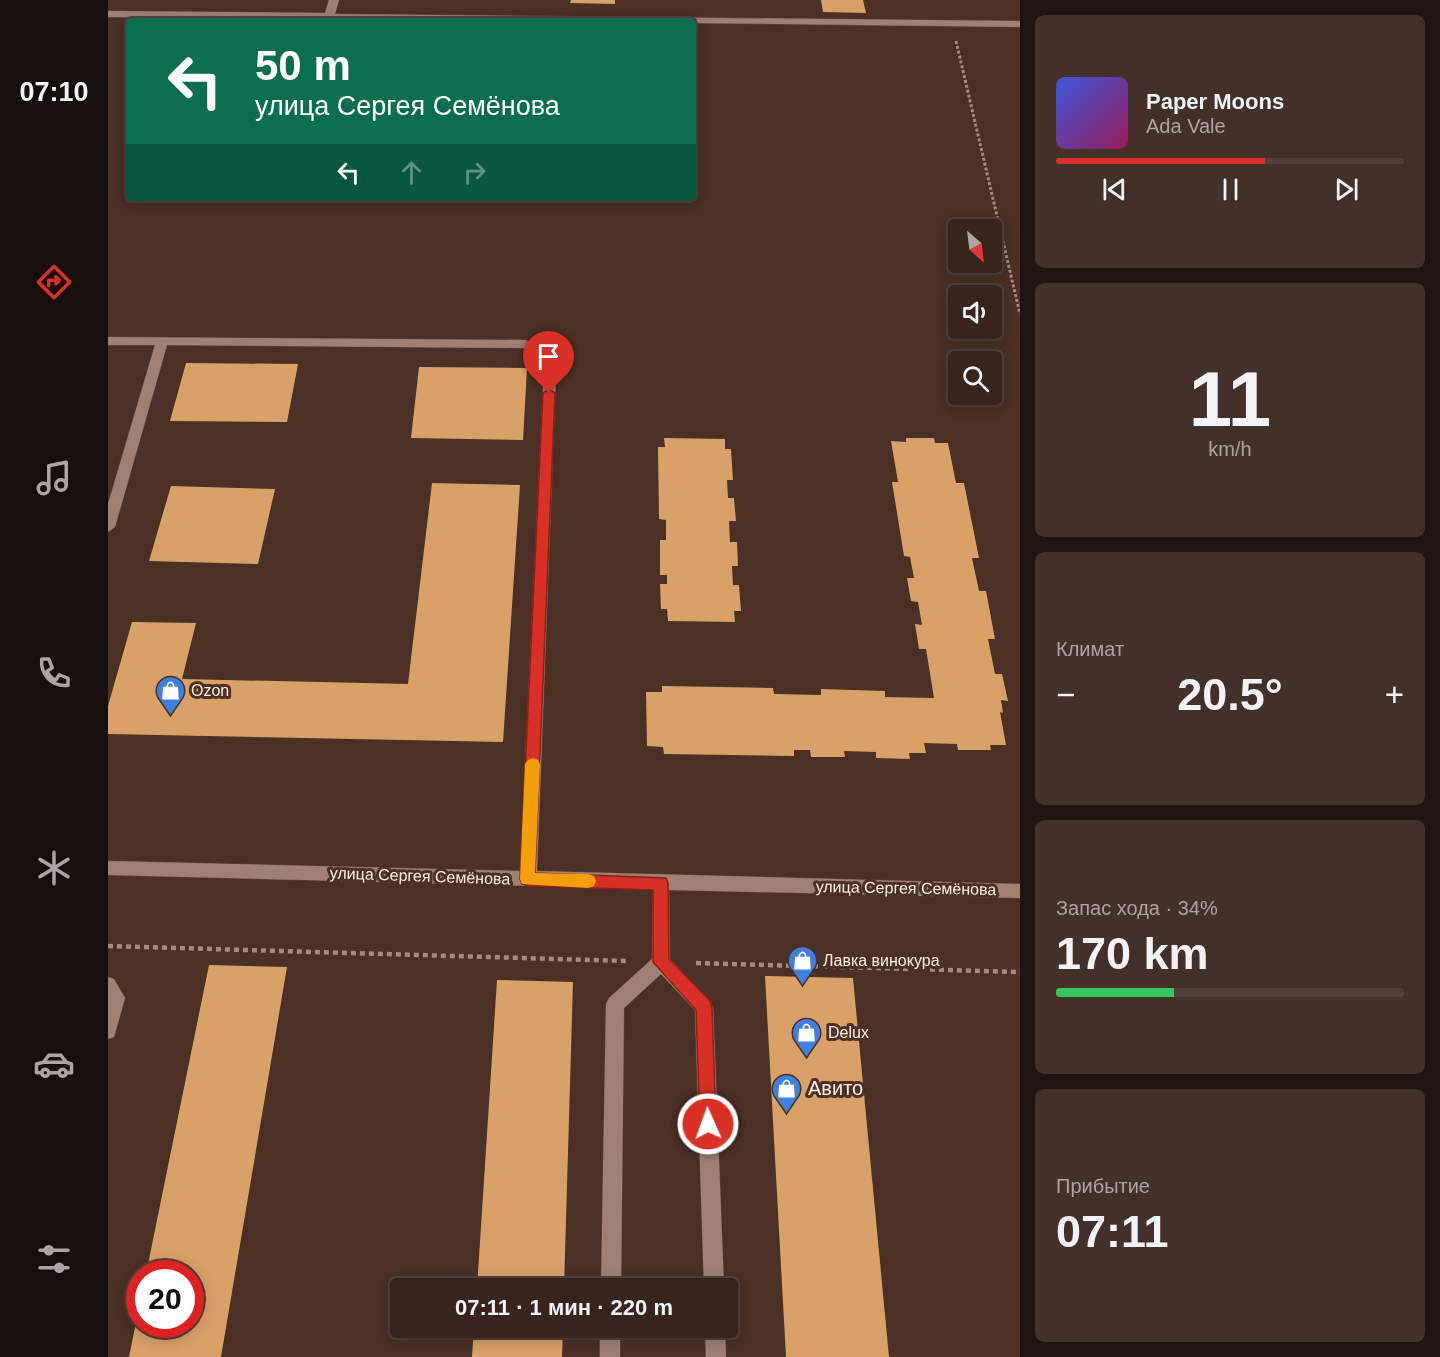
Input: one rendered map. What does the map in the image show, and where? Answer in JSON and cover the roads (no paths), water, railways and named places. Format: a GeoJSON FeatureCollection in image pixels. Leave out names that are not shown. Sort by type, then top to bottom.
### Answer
{"type":"FeatureCollection","features":[{"type":"Feature","properties":{"kind":"street"},"geometry":{"type":"LineString","coordinates":[[329,16],[334,0]]}},
{"type":"Feature","properties":{"kind":"street"},"geometry":{"type":"LineString","coordinates":[[108,14],[507,18]]}},
{"type":"Feature","properties":{"kind":"street"},"geometry":{"type":"LineString","coordinates":[[696,20],[1020,24]]}},
{"type":"Feature","properties":{"kind":"street"},"geometry":{"type":"LineString","coordinates":[[108,341],[526,344],[542,357],[550,369],[528,879]]}},
{"type":"Feature","properties":{"kind":"street"},"geometry":{"type":"LineString","coordinates":[[108,527],[162,341]]}},
{"type":"Feature","properties":{"kind":"street","name":"улица Сергея Семёнова"},"geometry":{"type":"LineString","coordinates":[[108,868],[1020,891]]}},
{"type":"Feature","properties":{"kind":"street"},"geometry":{"type":"LineString","coordinates":[[661,883],[661,962],[704,1007],[714,1278]]}},
{"type":"Feature","properties":{"kind":"street"},"geometry":{"type":"LineString","coordinates":[[611,1278],[615,1004],[661,962]]}},
{"type":"Feature","properties":{"kind":"street"},"geometry":{"type":"LineString","coordinates":[[108,985],[116,998],[108,1030]]}},
{"type":"Feature","properties":{"kind":"street"},"geometry":{"type":"LineString","coordinates":[[610,1338],[610,1357]]}},
{"type":"Feature","properties":{"kind":"street"},"geometry":{"type":"LineString","coordinates":[[715,1338],[716,1357]]}},
{"type":"Feature","properties":{"kind":"place","name":"Ozon"},"geometry":{"type":"Point","coordinates":[170,716]}},
{"type":"Feature","properties":{"kind":"place","name":"Лавка винокура"},"geometry":{"type":"Point","coordinates":[802,986]}},
{"type":"Feature","properties":{"kind":"place","name":"Delux"},"geometry":{"type":"Point","coordinates":[807,1058]}},
{"type":"Feature","properties":{"kind":"place","name":"Авито"},"geometry":{"type":"Point","coordinates":[787,1114]}}]}
